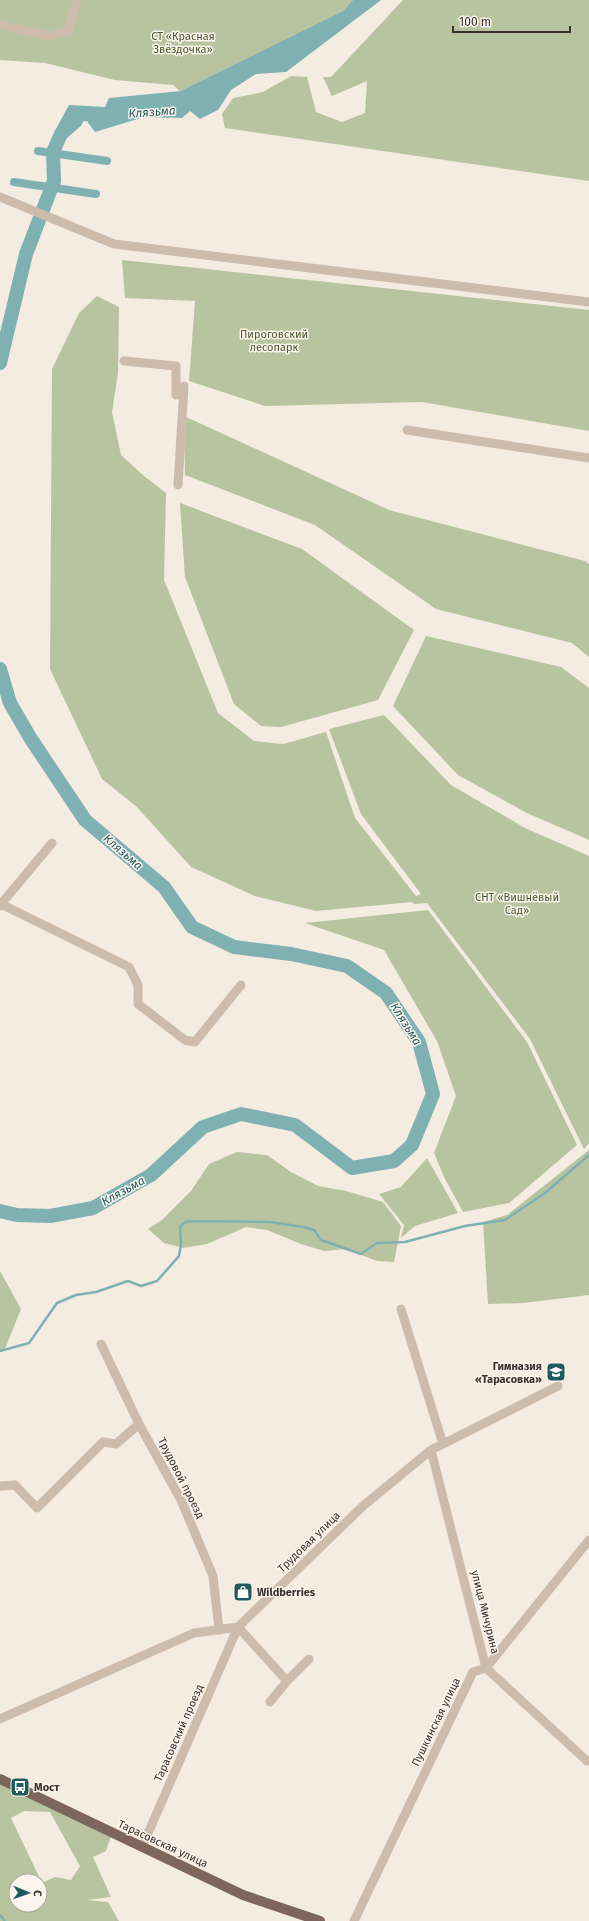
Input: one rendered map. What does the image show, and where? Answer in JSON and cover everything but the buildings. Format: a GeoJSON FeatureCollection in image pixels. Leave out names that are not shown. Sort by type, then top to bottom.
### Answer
{"type":"FeatureCollection","features":[{"type":"Feature","properties":{"kind":"main road","name":"Тарасовская улица"},"geometry":{"type":"LineString","coordinates":[[0,1780],[243,1895],[320,1921]]}},
{"type":"Feature","properties":{"kind":"street"},"geometry":{"type":"LineString","coordinates":[[0,25],[49,36],[68,31],[77,0]]}},
{"type":"Feature","properties":{"kind":"street"},"geometry":{"type":"LineString","coordinates":[[0,197],[18,203],[114,244],[589,302]]}},
{"type":"Feature","properties":{"kind":"street"},"geometry":{"type":"LineString","coordinates":[[124,361],[176,366],[176,395]]}},
{"type":"Feature","properties":{"kind":"street"},"geometry":{"type":"LineString","coordinates":[[178,485],[184,386]]}},
{"type":"Feature","properties":{"kind":"street"},"geometry":{"type":"LineString","coordinates":[[407,430],[589,458]]}},
{"type":"Feature","properties":{"kind":"street"},"geometry":{"type":"LineString","coordinates":[[52,843],[1,905],[129,967],[138,985],[138,1004],[185,1040],[195,1042],[241,985]]}},
{"type":"Feature","properties":{"kind":"street"},"geometry":{"type":"LineString","coordinates":[[401,1309],[443,1444]]}},
{"type":"Feature","properties":{"kind":"street","name":"Трудовой проезд"},"geometry":{"type":"LineString","coordinates":[[101,1344],[139,1424],[181,1500],[213,1576],[219,1630]]}},
{"type":"Feature","properties":{"kind":"street","name":"Трудовая улица"},"geometry":{"type":"LineString","coordinates":[[238,1627],[363,1506],[431,1450],[558,1386]]}},
{"type":"Feature","properties":{"kind":"street"},"geometry":{"type":"LineString","coordinates":[[0,1486],[15,1485],[37,1508],[103,1442],[116,1444],[139,1424]]}},
{"type":"Feature","properties":{"kind":"street","name":"улица Мичурина"},"geometry":{"type":"LineString","coordinates":[[431,1450],[486,1668],[587,1761],[589,1760]]}},
{"type":"Feature","properties":{"kind":"street","name":"Пушкинская улица"},"geometry":{"type":"LineString","coordinates":[[354,1921],[473,1672],[486,1668],[589,1540]]}},
{"type":"Feature","properties":{"kind":"street"},"geometry":{"type":"LineString","coordinates":[[0,1719],[194,1633],[238,1627],[286,1681]]}},
{"type":"Feature","properties":{"kind":"street","name":"Тарасовский проезд"},"geometry":{"type":"LineString","coordinates":[[142,1847],[238,1627]]}},
{"type":"Feature","properties":{"kind":"street"},"geometry":{"type":"LineString","coordinates":[[270,1702],[286,1681],[309,1659]]}},
{"type":"Feature","properties":{"kind":"green space","name":"СТ «Красная Звёздочка»"},"geometry":{"type":"Polygon","coordinates":[[[0,0],[353,0],[343,11],[181,92],[173,85],[115,80],[45,63],[0,60],[0,0]]]}},
{"type":"Feature","properties":{"kind":"green space"},"geometry":{"type":"Polygon","coordinates":[[[403,0],[589,0],[589,181],[225,128],[222,114],[233,98],[263,92],[291,76],[307,77],[316,112],[342,122],[365,113],[367,81],[332,96],[323,77],[331,77],[403,0]]]}},
{"type":"Feature","properties":{"kind":"green space","name":"Пироговский лесопарк"},"geometry":{"type":"Polygon","coordinates":[[[122,260],[589,310],[589,431],[422,402],[265,406],[189,381],[195,301],[125,298],[122,260]]]}},
{"type":"Feature","properties":{"kind":"green space","name":"СНТ «Вишнёвый Сад»"},"geometry":{"type":"Polygon","coordinates":[[[97,296],[119,307],[118,373],[112,412],[121,455],[144,476],[166,493],[164,580],[218,713],[254,741],[283,744],[326,732],[355,818],[416,896],[421,894],[361,814],[329,729],[384,715],[451,785],[525,828],[589,856],[589,1143],[584,1149],[530,1039],[427,903],[414,904],[412,902],[316,911],[255,896],[191,867],[137,807],[102,779],[50,669],[52,369],[79,313],[97,296]]]}},
{"type":"Feature","properties":{"kind":"green space"},"geometry":{"type":"Polygon","coordinates":[[[184,416],[389,510],[585,561],[589,564],[589,657],[572,643],[436,609],[315,525],[185,475],[184,416]]]}},
{"type":"Feature","properties":{"kind":"green space"},"geometry":{"type":"Polygon","coordinates":[[[180,503],[302,549],[414,630],[378,700],[281,727],[261,726],[234,704],[185,577],[180,503]]]}},
{"type":"Feature","properties":{"kind":"green space"},"geometry":{"type":"Polygon","coordinates":[[[426,636],[561,667],[589,688],[589,840],[527,813],[458,775],[393,706],[426,636]]]}},
{"type":"Feature","properties":{"kind":"green space"},"geometry":{"type":"Polygon","coordinates":[[[428,910],[527,1042],[577,1145],[509,1203],[463,1212],[445,1179],[434,1153],[456,1096],[437,1041],[384,950],[305,923],[428,910]]]}},
{"type":"Feature","properties":{"kind":"green space"},"geometry":{"type":"Polygon","coordinates":[[[589,1150],[589,1295],[523,1303],[488,1304],[483,1222],[507,1215],[589,1150]]]}},
{"type":"Feature","properties":{"kind":"green space"},"geometry":{"type":"Polygon","coordinates":[[[237,1152],[267,1155],[291,1172],[318,1186],[346,1191],[383,1202],[401,1226],[394,1262],[377,1261],[346,1249],[324,1251],[301,1244],[267,1230],[246,1227],[207,1244],[183,1248],[164,1243],[148,1229],[163,1219],[191,1191],[209,1164],[237,1152]]]}},
{"type":"Feature","properties":{"kind":"green space"},"geometry":{"type":"Polygon","coordinates":[[[427,1158],[458,1213],[415,1226],[401,1238],[404,1225],[379,1194],[401,1187],[427,1158]]]}},
{"type":"Feature","properties":{"kind":"green space"},"geometry":{"type":"Polygon","coordinates":[[[0,1271],[21,1309],[5,1349],[0,1351],[0,1271]]]}},
{"type":"Feature","properties":{"kind":"green space"},"geometry":{"type":"Polygon","coordinates":[[[0,1780],[112,1833],[106,1851],[93,1857],[111,1897],[87,1900],[108,1902],[119,1921],[6,1921],[4,1919],[5,1921],[0,1921],[0,1780]],[[24,1811],[11,1818],[37,1873],[8,1873],[8,1913],[48,1913],[48,1880],[55,1877],[71,1880],[80,1866],[50,1812],[24,1811]]]}},
{"type":"Feature","properties":{"kind":"water"},"geometry":{"type":"Polygon","coordinates":[[[353,0],[381,0],[286,72],[256,74],[231,90],[218,110],[200,119],[190,111],[182,118],[144,117],[95,132],[87,121],[80,122],[65,137],[56,129],[69,105],[105,107],[109,98],[181,91],[343,11],[353,0]]]}},
{"type":"Feature","properties":{"kind":"waterway","name":"Клязьма"},"geometry":{"type":"LineString","coordinates":[[0,363],[26,254],[54,181],[53,152],[61,134],[76,121]]}},
{"type":"Feature","properties":{"kind":"waterway"},"geometry":{"type":"LineString","coordinates":[[38,151],[107,161]]}},
{"type":"Feature","properties":{"kind":"waterway","name":"Клязьма"},"geometry":{"type":"LineString","coordinates":[[14,182],[96,194]]}},
{"type":"Feature","properties":{"kind":"waterway","name":"Клязьма"},"geometry":{"type":"LineString","coordinates":[[0,669],[10,703],[31,739],[85,820],[164,887],[192,927],[234,947],[291,954],[347,966],[386,993],[419,1042],[433,1094],[412,1145],[394,1161],[352,1168],[295,1125],[241,1114],[203,1127],[151,1175],[93,1208],[50,1216],[17,1215],[0,1211]]}},
{"type":"Feature","properties":{"kind":"waterway"},"geometry":{"type":"LineString","coordinates":[[0,1351],[29,1343],[57,1303],[76,1295],[96,1292],[128,1281],[141,1286],[157,1281],[179,1256],[181,1244],[180,1227],[185,1222],[270,1222],[304,1227],[314,1230],[321,1240],[361,1254],[377,1243],[405,1242],[465,1226],[505,1220],[545,1193],[589,1155]]}},
{"type":"Feature","properties":{"kind":"waterway"},"geometry":{"type":"LineString","coordinates":[[0,1915],[5,1921]]}},
{"type":"Feature","properties":{"kind":"place","name":"Гимназия «Тарасовка»"},"geometry":{"type":"Point","coordinates":[556,1372]}},
{"type":"Feature","properties":{"kind":"place","name":"Wildberries"},"geometry":{"type":"Point","coordinates":[243,1592]}},
{"type":"Feature","properties":{"kind":"place","name":"Мост"},"geometry":{"type":"Point","coordinates":[20,1787]}}]}
